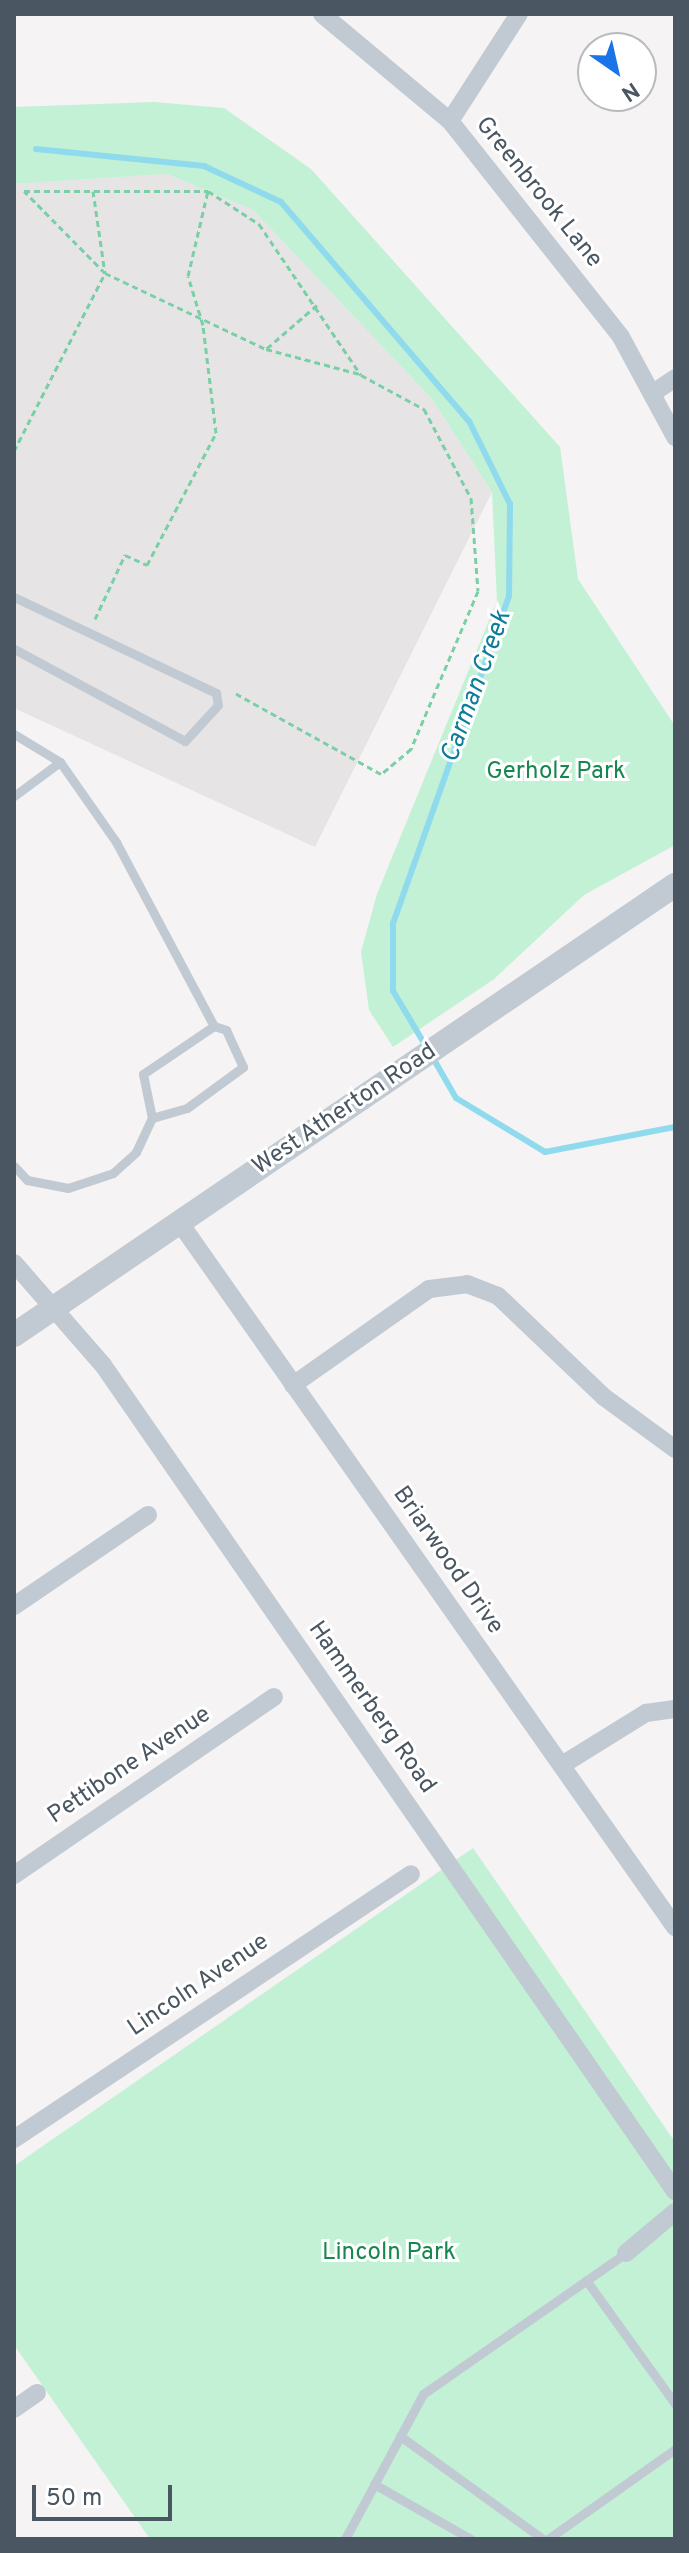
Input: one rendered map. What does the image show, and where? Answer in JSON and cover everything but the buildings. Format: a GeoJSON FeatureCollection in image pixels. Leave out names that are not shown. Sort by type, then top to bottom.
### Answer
{"type":"FeatureCollection","features":[{"type":"Feature","properties":{"kind":"street","name":"Greenbrook Lane"},"geometry":{"type":"LineString","coordinates":[[322,14],[450,121],[621,337],[656,391],[675,437]]}},
{"type":"Feature","properties":{"kind":"street"},"geometry":{"type":"LineString","coordinates":[[450,121],[519,14]]}},
{"type":"Feature","properties":{"kind":"street"},"geometry":{"type":"LineString","coordinates":[[656,391],[675,378]]}},
{"type":"Feature","properties":{"kind":"street","name":"West Atherton Road"},"geometry":{"type":"LineString","coordinates":[[14,1335],[675,885]]}},
{"type":"Feature","properties":{"kind":"street","name":"Briarwood Drive"},"geometry":{"type":"LineString","coordinates":[[180,1223],[675,1927]]}},
{"type":"Feature","properties":{"kind":"street","name":"Hammerberg Road"},"geometry":{"type":"LineString","coordinates":[[14,1263],[103,1365],[675,2191]]}},
{"type":"Feature","properties":{"kind":"street"},"geometry":{"type":"LineString","coordinates":[[293,1385],[429,1289],[467,1284],[498,1296],[604,1397],[675,1449]]}},
{"type":"Feature","properties":{"kind":"street"},"geometry":{"type":"LineString","coordinates":[[14,1606],[148,1515]]}},
{"type":"Feature","properties":{"kind":"street","name":"Pettibone Avenue"},"geometry":{"type":"LineString","coordinates":[[14,1875],[274,1697]]}},
{"type":"Feature","properties":{"kind":"street"},"geometry":{"type":"LineString","coordinates":[[562,1765],[646,1713],[675,1709]]}},
{"type":"Feature","properties":{"kind":"street","name":"Lincoln Avenue"},"geometry":{"type":"LineString","coordinates":[[14,2139],[411,1874]]}},
{"type":"Feature","properties":{"kind":"street"},"geometry":{"type":"LineString","coordinates":[[626,2253],[675,2212]]}},
{"type":"Feature","properties":{"kind":"street"},"geometry":{"type":"LineString","coordinates":[[14,2409],[37,2393]]}},
{"type":"Feature","properties":{"kind":"lane"},"geometry":{"type":"LineString","coordinates":[[14,597],[216,693],[218,705],[185,741],[14,649]]}},
{"type":"Feature","properties":{"kind":"lane"},"geometry":{"type":"LineString","coordinates":[[14,734],[60,762],[116,842],[214,1026],[226,1030],[243,1067],[187,1108],[152,1118]]}},
{"type":"Feature","properties":{"kind":"lane"},"geometry":{"type":"LineString","coordinates":[[14,796],[60,762]]}},
{"type":"Feature","properties":{"kind":"lane"},"geometry":{"type":"LineString","coordinates":[[14,1166],[45,1186],[91,1183],[136,1152],[152,1118],[143,1074],[214,1026]]}},
{"type":"Feature","properties":{"kind":"lane"},"geometry":{"type":"LineString","coordinates":[[345,2539],[423,2394],[626,2253]]}},
{"type":"Feature","properties":{"kind":"lane"},"geometry":{"type":"LineString","coordinates":[[586,2280],[675,2404]]}},
{"type":"Feature","properties":{"kind":"lane"},"geometry":{"type":"LineString","coordinates":[[400,2436],[545,2539],[675,2449]]}},
{"type":"Feature","properties":{"kind":"lane"},"geometry":{"type":"LineString","coordinates":[[374,2484],[471,2539]]}},
{"type":"Feature","properties":{"kind":"path"},"geometry":{"type":"LineString","coordinates":[[235,693],[381,774],[411,749],[478,591],[471,498],[424,409],[361,375],[266,349],[203,325],[105,273],[24,191],[208,191],[259,224],[317,305],[361,375]]}},
{"type":"Feature","properties":{"kind":"path"},"geometry":{"type":"LineString","coordinates":[[14,451],[105,273],[93,191]]}},
{"type":"Feature","properties":{"kind":"path"},"geometry":{"type":"LineString","coordinates":[[95,619],[125,555],[147,565],[216,433],[203,325],[188,276],[208,191]]}},
{"type":"Feature","properties":{"kind":"path"},"geometry":{"type":"LineString","coordinates":[[266,349],[317,305]]}},
{"type":"Feature","properties":{"kind":"shaded area"},"geometry":{"type":"Polygon","coordinates":[[[167,174],[253,210],[431,398],[492,492],[315,847],[14,708],[14,184],[167,174]]]}},
{"type":"Feature","properties":{"kind":"green space","name":"Gerholz Park"},"geometry":{"type":"Polygon","coordinates":[[[154,102],[224,108],[311,169],[560,447],[578,579],[675,726],[675,845],[584,895],[494,979],[393,1047],[369,1010],[361,952],[377,894],[497,601],[492,492],[431,398],[253,210],[167,174],[14,184],[14,107],[154,102]]]}},
{"type":"Feature","properties":{"kind":"green space","name":"Lincoln Park"},"geometry":{"type":"Polygon","coordinates":[[[473,1848],[675,2142],[675,2539],[150,2539],[14,2345],[14,2166],[473,1848]]]}},
{"type":"Feature","properties":{"kind":"waterway","name":"Carman Creek"},"geometry":{"type":"LineString","coordinates":[[36,149],[204,166],[281,202],[469,421],[510,504],[509,596],[393,923],[393,991],[427,1048]]}},
{"type":"Feature","properties":{"kind":"waterway","name":"Carman Creek"},"geometry":{"type":"LineString","coordinates":[[433,1058],[456,1098],[545,1152],[675,1127]]}}]}
